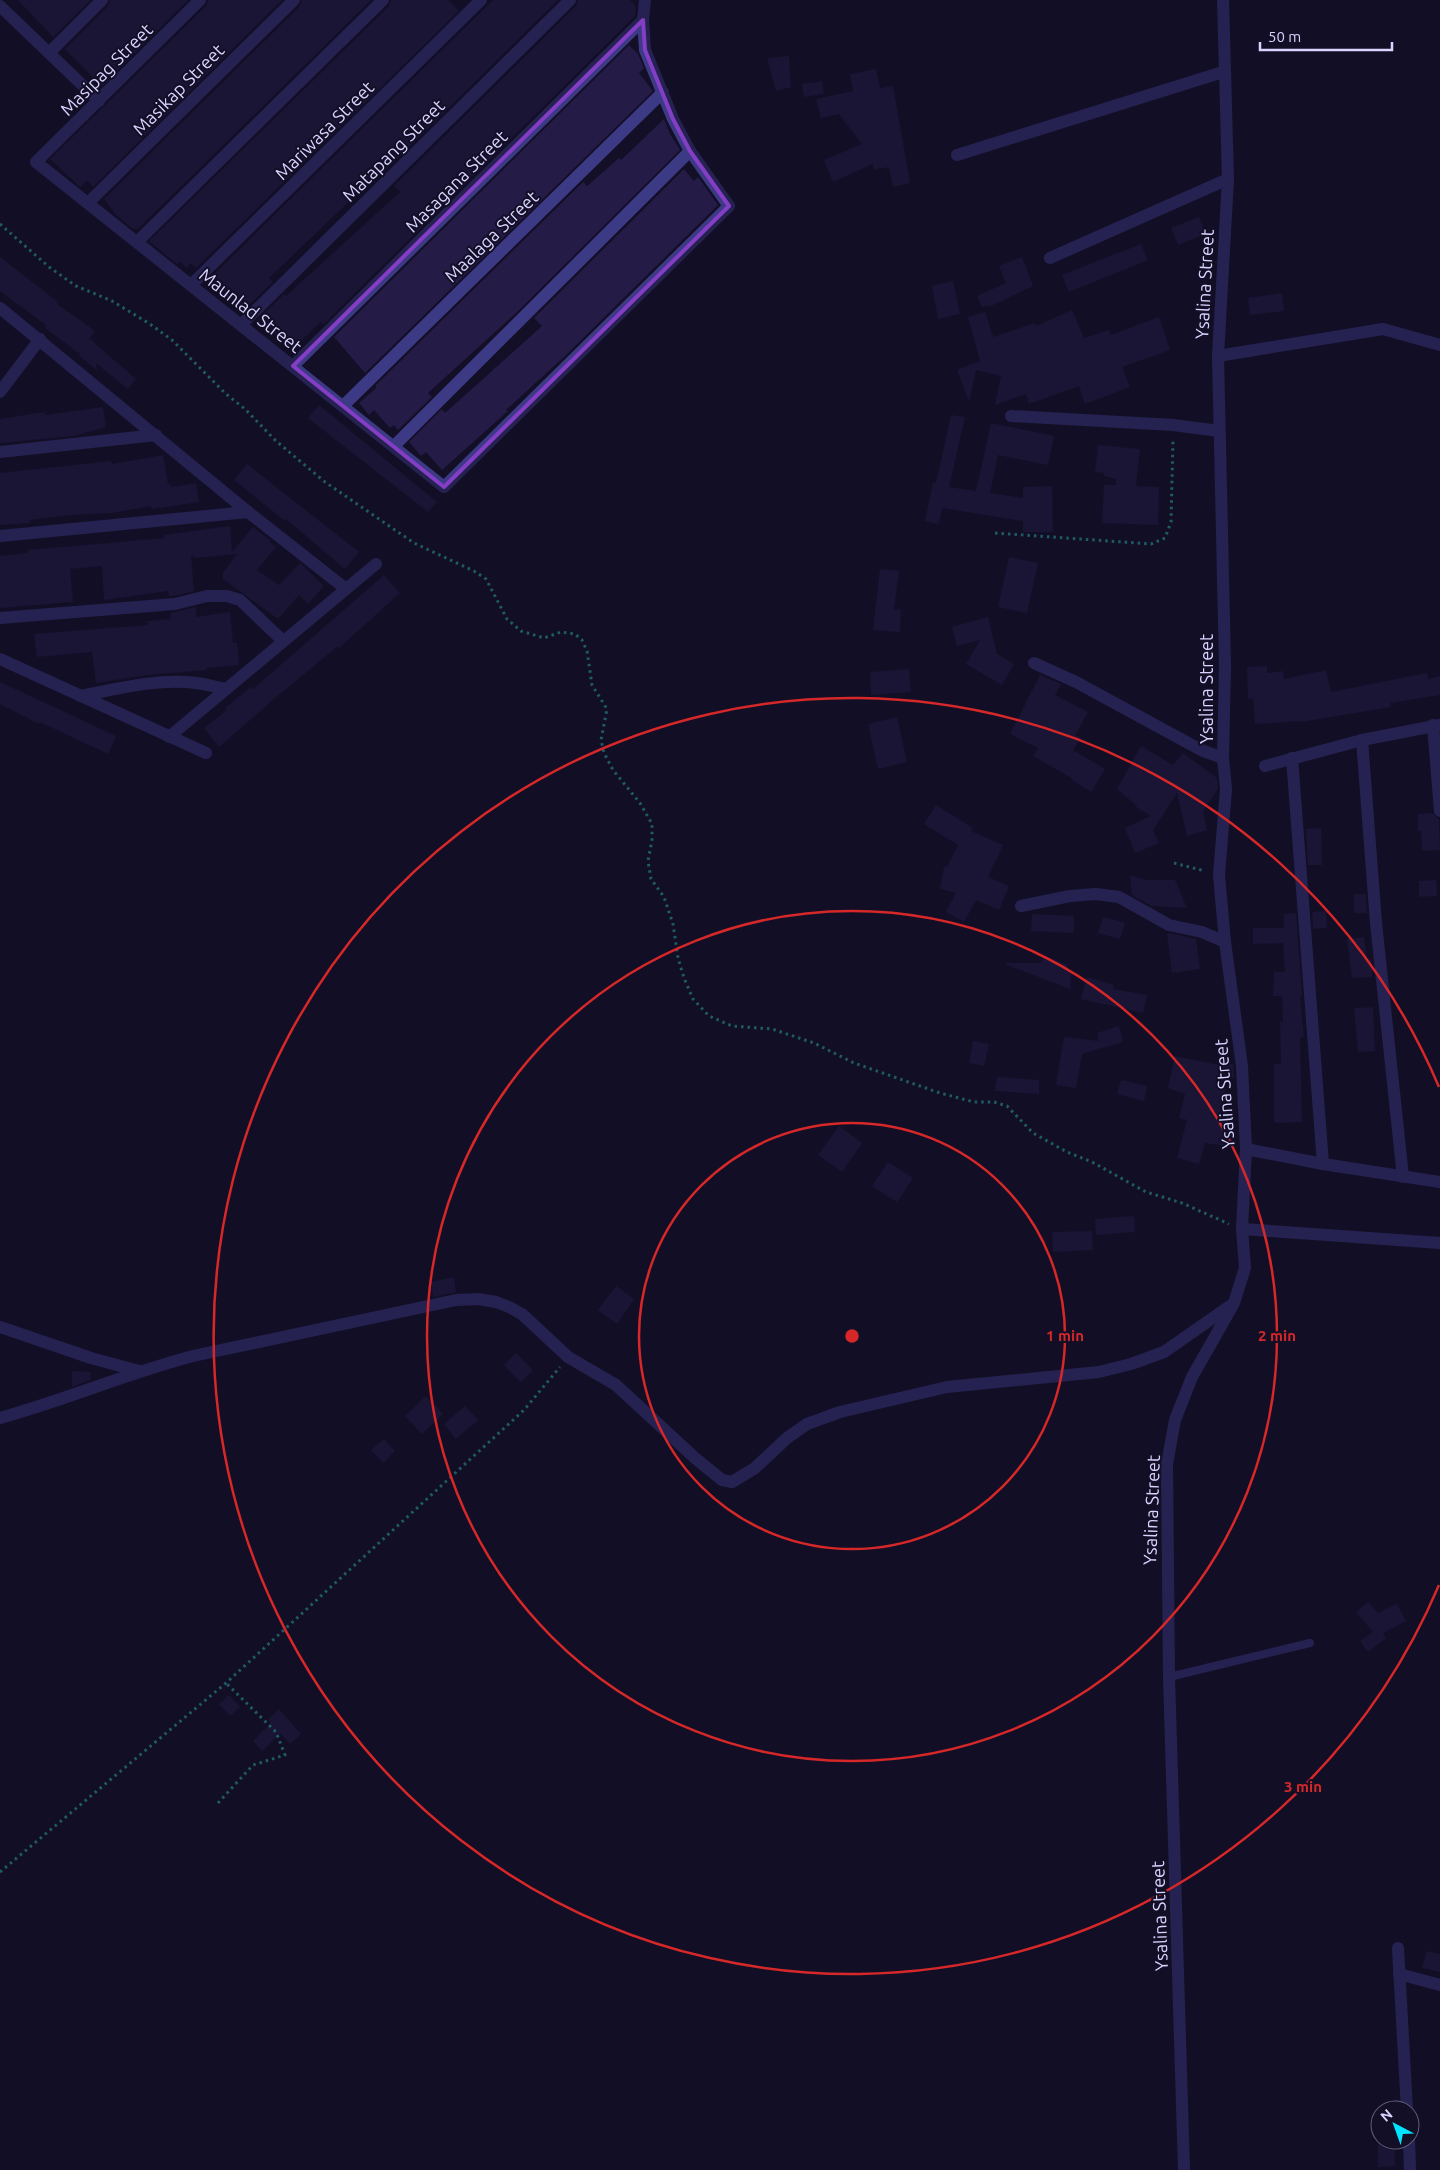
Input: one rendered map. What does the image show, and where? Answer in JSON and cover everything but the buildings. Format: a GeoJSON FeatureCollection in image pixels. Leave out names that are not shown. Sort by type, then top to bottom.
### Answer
{"type":"FeatureCollection","features":[{"type":"Feature","properties":{"kind":"street"},"geometry":{"type":"LineString","coordinates":[[7,0],[0,6],[99,101]]}},
{"type":"Feature","properties":{"kind":"street"},"geometry":{"type":"LineString","coordinates":[[49,52],[102,0]]}},
{"type":"Feature","properties":{"kind":"street","name":"Masipag Street"},"geometry":{"type":"LineString","coordinates":[[36,162],[200,0]]}},
{"type":"Feature","properties":{"kind":"street","name":"Masikap Street"},"geometry":{"type":"LineString","coordinates":[[88,203],[294,0]]}},
{"type":"Feature","properties":{"kind":"street"},"geometry":{"type":"LineString","coordinates":[[137,242],[384,0]]}},
{"type":"Feature","properties":{"kind":"street","name":"Mariwasa Street"},"geometry":{"type":"LineString","coordinates":[[191,285],[481,0]]}},
{"type":"Feature","properties":{"kind":"street","name":"Matapang Street"},"geometry":{"type":"LineString","coordinates":[[241,325],[570,0]]}},
{"type":"Feature","properties":{"kind":"street"},"geometry":{"type":"LineString","coordinates":[[394,446],[690,151],[674,119],[645,50],[643,20],[645,0]]}},
{"type":"Feature","properties":{"kind":"street","name":"Ysalina Street"},"geometry":{"type":"LineString","coordinates":[[1184,2170],[1169,1677],[1167,1464],[1175,1420],[1192,1378],[1234,1303],[1245,1268],[1242,1229],[1246,1149],[1242,1066],[1225,942],[1219,875],[1226,789],[1223,758],[1224,665],[1218,356],[1228,179],[1223,72],[1223,0]]}},
{"type":"Feature","properties":{"kind":"street","name":"Masagana Street"},"geometry":{"type":"LineString","coordinates":[[293,366],[643,20]]}},
{"type":"Feature","properties":{"kind":"street"},"geometry":{"type":"LineString","coordinates":[[957,155],[1223,72]]}},
{"type":"Feature","properties":{"kind":"street","name":"Maalaga Street"},"geometry":{"type":"LineString","coordinates":[[343,406],[663,92]]}},
{"type":"Feature","properties":{"kind":"street","name":"Maunlad Street"},"geometry":{"type":"LineString","coordinates":[[36,162],[444,486],[728,206],[690,151]]}},
{"type":"Feature","properties":{"kind":"street"},"geometry":{"type":"LineString","coordinates":[[1050,258],[1228,179]]}},
{"type":"Feature","properties":{"kind":"street"},"geometry":{"type":"LineString","coordinates":[[0,308],[248,512],[346,589]]}},
{"type":"Feature","properties":{"kind":"street"},"geometry":{"type":"LineString","coordinates":[[1218,356],[1383,329],[1440,345]]}},
{"type":"Feature","properties":{"kind":"street"},"geometry":{"type":"LineString","coordinates":[[0,392],[40,340]]}},
{"type":"Feature","properties":{"kind":"street"},"geometry":{"type":"LineString","coordinates":[[1011,416],[1173,426],[1219,431]]}},
{"type":"Feature","properties":{"kind":"street"},"geometry":{"type":"LineString","coordinates":[[0,452],[156,435]]}},
{"type":"Feature","properties":{"kind":"street"},"geometry":{"type":"LineString","coordinates":[[0,536],[248,512]]}},
{"type":"Feature","properties":{"kind":"street"},"geometry":{"type":"LineString","coordinates":[[168,736],[376,564]]}},
{"type":"Feature","properties":{"kind":"street"},"geometry":{"type":"LineString","coordinates":[[0,618],[175,604],[206,596],[227,596],[240,600],[283,641]]}},
{"type":"Feature","properties":{"kind":"street"},"geometry":{"type":"LineString","coordinates":[[0,659],[206,753]]}},
{"type":"Feature","properties":{"kind":"street"},"geometry":{"type":"LineString","coordinates":[[1034,663],[1076,682],[1201,750],[1223,758]]}},
{"type":"Feature","properties":{"kind":"street"},"geometry":{"type":"LineString","coordinates":[[80,696],[136,685],[170,683],[194,683],[226,689]]}},
{"type":"Feature","properties":{"kind":"street"},"geometry":{"type":"LineString","coordinates":[[1265,766],[1362,740],[1437,725],[1440,811]]}},
{"type":"Feature","properties":{"kind":"street"},"geometry":{"type":"LineString","coordinates":[[1362,740],[1376,923],[1403,1177]]}},
{"type":"Feature","properties":{"kind":"street"},"geometry":{"type":"LineString","coordinates":[[1292,758],[1323,1164]]}},
{"type":"Feature","properties":{"kind":"street"},"geometry":{"type":"LineString","coordinates":[[1021,906],[1087,895],[1119,897],[1169,925],[1202,932],[1225,942]]}},
{"type":"Feature","properties":{"kind":"street"},"geometry":{"type":"LineString","coordinates":[[1246,1149],[1323,1164],[1440,1182]]}},
{"type":"Feature","properties":{"kind":"street"},"geometry":{"type":"LineString","coordinates":[[1242,1229],[1440,1243]]}},
{"type":"Feature","properties":{"kind":"street"},"geometry":{"type":"LineString","coordinates":[[0,1418],[42,1406],[139,1372],[203,1354],[456,1300],[478,1299],[509,1307],[522,1314],[568,1357],[616,1385],[695,1458],[722,1480],[732,1482],[755,1468],[787,1438],[807,1424],[840,1412],[946,1387],[1099,1372],[1131,1364],[1164,1352],[1234,1303]]}},
{"type":"Feature","properties":{"kind":"street"},"geometry":{"type":"LineString","coordinates":[[0,1327],[139,1372]]}},
{"type":"Feature","properties":{"kind":"street"},"geometry":{"type":"LineString","coordinates":[[1398,1948],[1406,2100]]}},
{"type":"Feature","properties":{"kind":"street"},"geometry":{"type":"LineString","coordinates":[[1399,1974],[1440,1985]]}},
{"type":"Feature","properties":{"kind":"street"},"geometry":{"type":"LineString","coordinates":[[1409,2150],[1410,2170]]}},
{"type":"Feature","properties":{"kind":"lane"},"geometry":{"type":"LineString","coordinates":[[1169,1677],[1310,1643]]}},
{"type":"Feature","properties":{"kind":"path"},"geometry":{"type":"LineString","coordinates":[[0,224],[49,267],[76,286],[112,301],[172,340],[298,460],[358,505],[414,543],[474,571],[486,579],[507,619],[521,631],[544,638],[561,632],[575,634],[582,640],[587,651],[592,685],[607,709],[601,740],[604,753],[612,770],[640,803],[652,824],[652,840],[648,861],[652,879],[664,896],[673,924],[678,958],[684,978],[693,999],[708,1016],[732,1026],[772,1029],[806,1040],[854,1063],[940,1093],[974,1102],[994,1102],[1007,1106],[1033,1133],[1067,1152],[1092,1162],[1146,1192],[1182,1203],[1242,1229]]}},
{"type":"Feature","properties":{"kind":"path"},"geometry":{"type":"LineString","coordinates":[[995,533],[1152,544],[1165,538],[1171,522],[1173,426]]}},
{"type":"Feature","properties":{"kind":"path"},"geometry":{"type":"LineString","coordinates":[[1174,863],[1219,875]]}},
{"type":"Feature","properties":{"kind":"path"},"geometry":{"type":"LineString","coordinates":[[0,1872],[226,1683],[524,1410],[568,1357]]}},
{"type":"Feature","properties":{"kind":"path"},"geometry":{"type":"LineString","coordinates":[[218,1802],[253,1764],[285,1755],[276,1732],[226,1683]]}},
{"type":"Feature","properties":{"kind":"highlighted area"},"geometry":{"type":"Polygon","coordinates":[[[643,20],[645,50],[673,119],[690,151],[729,206],[444,487],[293,366],[643,20]]]}}]}
